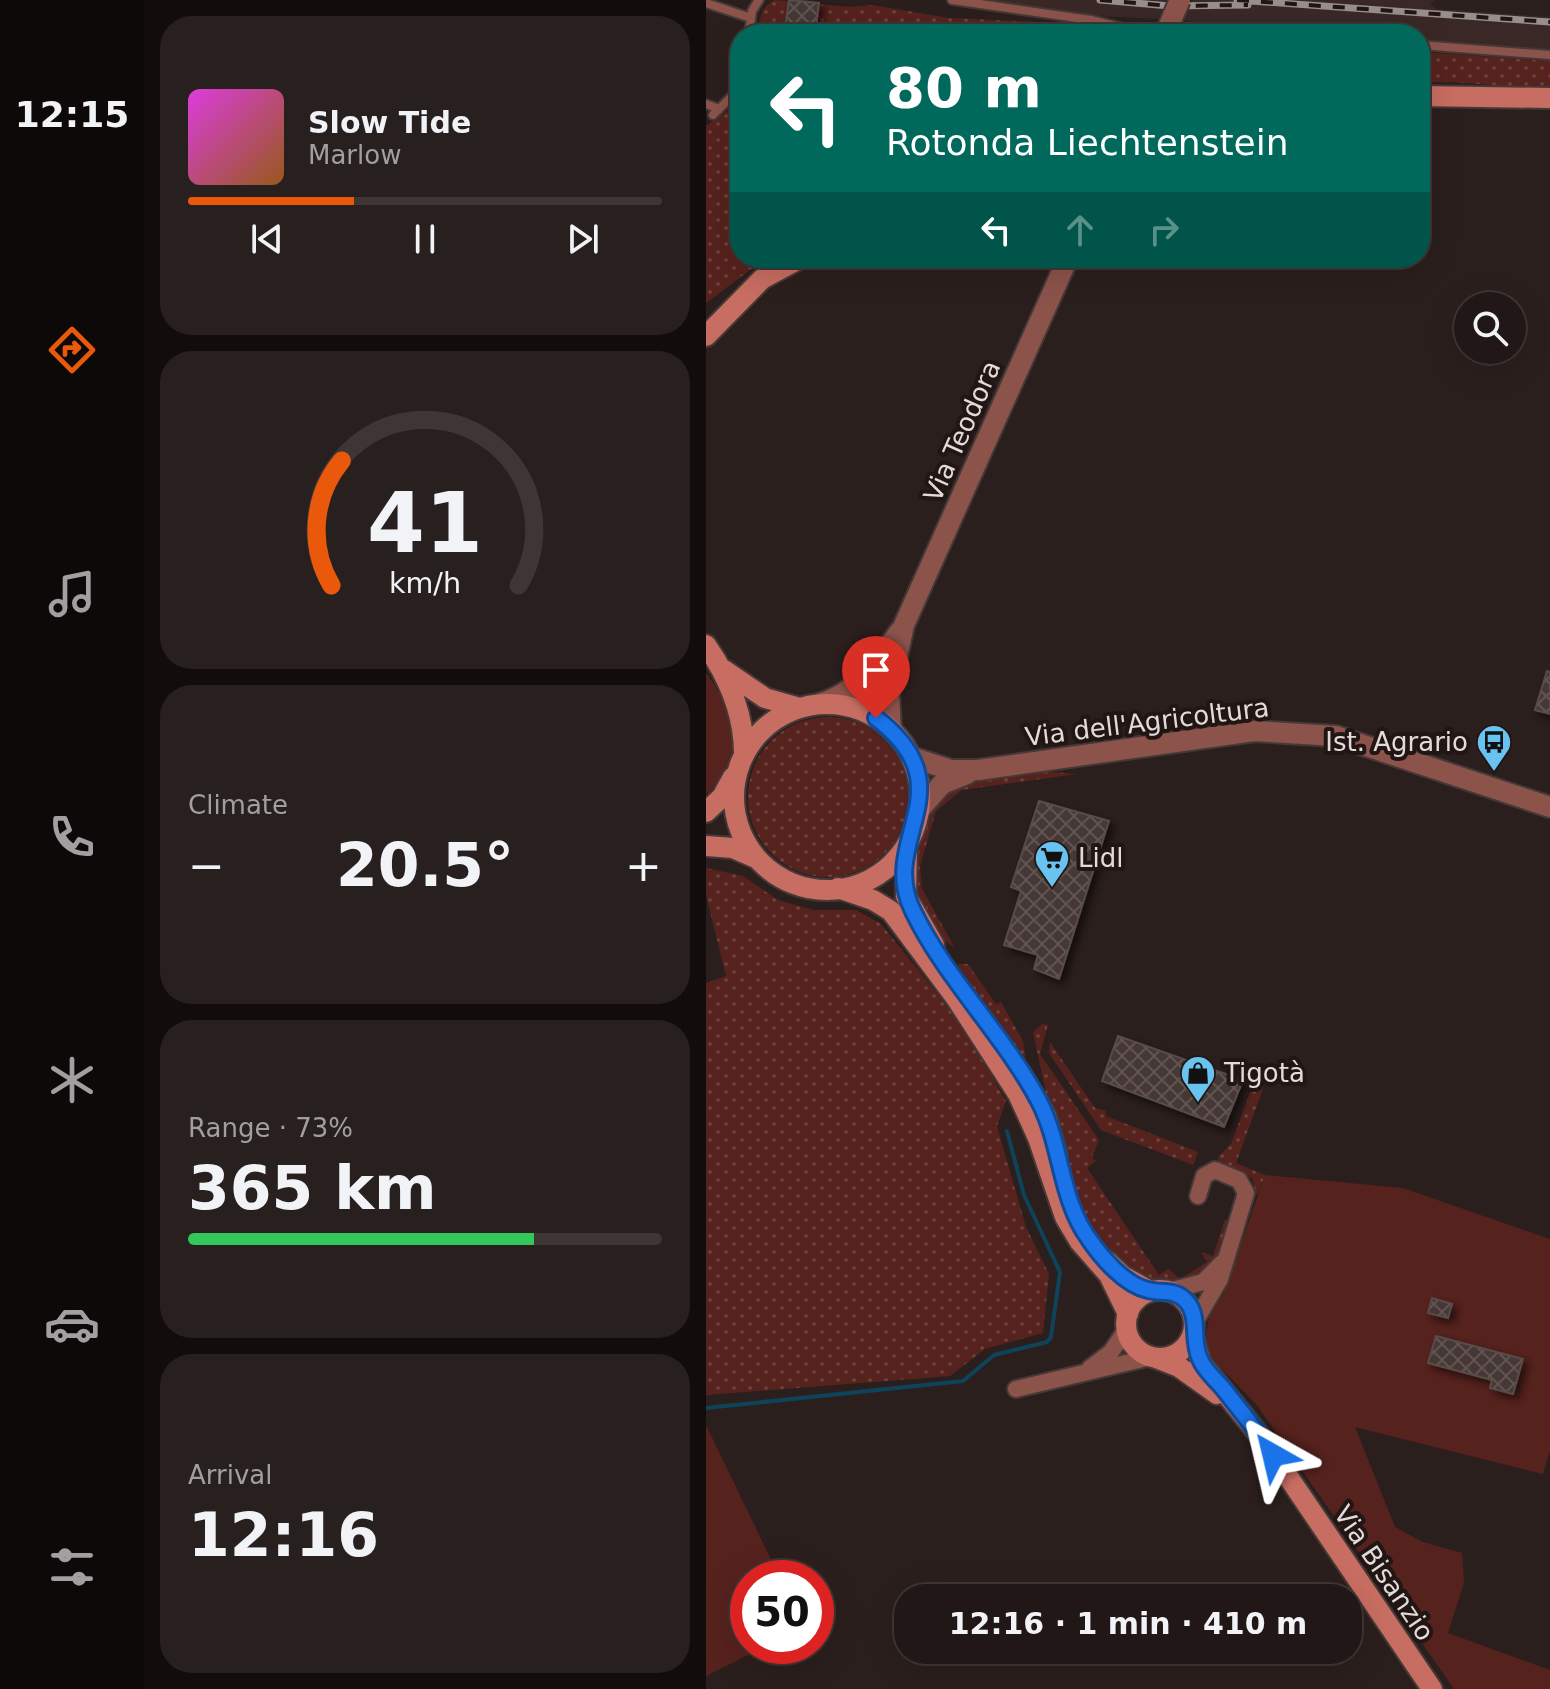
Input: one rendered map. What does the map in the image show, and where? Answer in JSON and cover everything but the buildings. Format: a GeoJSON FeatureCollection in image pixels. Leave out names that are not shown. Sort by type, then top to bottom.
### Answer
{"type":"FeatureCollection","features":[{"type":"Feature","properties":{"kind":"main road"},"geometry":{"type":"LineString","coordinates":[[1430,96],[1550,98]]}},
{"type":"Feature","properties":{"kind":"main road"},"geometry":{"type":"LineString","coordinates":[[706,336],[762,279],[782,268]]}},
{"type":"Feature","properties":{"kind":"main road"},"geometry":{"type":"LineString","coordinates":[[706,645],[724,670],[744,729],[733,801],[740,832],[756,858]]}},
{"type":"Feature","properties":{"kind":"main road"},"geometry":{"type":"LineString","coordinates":[[706,846],[733,848],[756,858],[777,876],[802,887],[838,888],[873,900],[891,911],[956,998],[1018,1094],[1038,1138],[1065,1217],[1080,1242],[1109,1275],[1135,1347],[1154,1358],[1178,1353],[1194,1329],[1187,1302],[1112,1266],[1077,1218],[1038,1100],[913,911],[904,873],[907,845],[919,810],[918,779],[911,757],[891,729],[858,709],[809,706],[765,698],[724,670]]}},
{"type":"Feature","properties":{"kind":"main road"},"geometry":{"type":"LineString","coordinates":[[706,812],[722,797],[740,762],[768,726],[809,706]]}},
{"type":"Feature","properties":{"kind":"main road"},"geometry":{"type":"LineString","coordinates":[[838,888],[876,876],[907,845]]}},
{"type":"Feature","properties":{"kind":"main road"},"geometry":{"type":"LineString","coordinates":[[1127,1322],[1132,1304],[1159,1291]]}},
{"type":"Feature","properties":{"kind":"main road","name":"Via Bisanzio"},"geometry":{"type":"LineString","coordinates":[[1194,1329],[1201,1363],[1264,1441],[1432,1689]]}},
{"type":"Feature","properties":{"kind":"main road","name":"Via Bisanzio"},"geometry":{"type":"LineString","coordinates":[[1154,1358],[1179,1367],[1236,1408]]}},
{"type":"Feature","properties":{"kind":"street"},"geometry":{"type":"LineString","coordinates":[[1169,24],[1180,0]]}},
{"type":"Feature","properties":{"kind":"street","name":"Via Teodora"},"geometry":{"type":"LineString","coordinates":[[891,729],[889,694],[904,625],[1064,268]]}},
{"type":"Feature","properties":{"kind":"street","name":"Via Teodora"},"geometry":{"type":"LineString","coordinates":[[809,706],[842,697],[863,681],[904,625]]}},
{"type":"Feature","properties":{"kind":"street","name":"Via dell'Agricoltura"},"geometry":{"type":"LineString","coordinates":[[911,757],[951,770],[978,770],[1254,731],[1300,731],[1336,736],[1550,807]]}},
{"type":"Feature","properties":{"kind":"street","name":"Via dell'Agricoltura"},"geometry":{"type":"LineString","coordinates":[[919,810],[942,784],[978,770]]}},
{"type":"Feature","properties":{"kind":"street"},"geometry":{"type":"LineString","coordinates":[[1194,1329],[1220,1279],[1246,1202],[1244,1187],[1227,1174],[1208,1171],[1198,1196]]}},
{"type":"Feature","properties":{"kind":"street"},"geometry":{"type":"LineString","coordinates":[[1159,1291],[1203,1282],[1225,1259]]}},
{"type":"Feature","properties":{"kind":"street"},"geometry":{"type":"LineString","coordinates":[[1077,1374],[1105,1359],[1127,1322]]}},
{"type":"Feature","properties":{"kind":"street"},"geometry":{"type":"LineString","coordinates":[[1016,1389],[1154,1358]]}},
{"type":"Feature","properties":{"kind":"lane"},"geometry":{"type":"LineString","coordinates":[[750,24],[759,0]]}},
{"type":"Feature","properties":{"kind":"lane"},"geometry":{"type":"LineString","coordinates":[[952,0],[1107,24]]}},
{"type":"Feature","properties":{"kind":"lane"},"geometry":{"type":"LineString","coordinates":[[706,3],[751,18]]}},
{"type":"Feature","properties":{"kind":"lane"},"geometry":{"type":"LineString","coordinates":[[1430,46],[1550,55]]}},
{"type":"Feature","properties":{"kind":"lane"},"geometry":{"type":"LineString","coordinates":[[706,104],[716,112],[730,98]]}},
{"type":"Feature","properties":{"kind":"shaded area"},"geometry":{"type":"Polygon","coordinates":[[[775,0],[850,7],[872,5],[949,18],[1052,24],[759,24],[770,3],[775,0]]]}},
{"type":"Feature","properties":{"kind":"shaded area"},"geometry":{"type":"Polygon","coordinates":[[[992,0],[1166,0],[1158,19],[1096,16],[992,0]]]}},
{"type":"Feature","properties":{"kind":"shaded area"},"geometry":{"type":"Polygon","coordinates":[[[1193,0],[1435,0],[1430,3],[1436,9],[1550,17],[1550,50],[1430,40],[1430,24],[1209,24],[1184,21],[1193,0]]]}},
{"type":"Feature","properties":{"kind":"shaded area"},"geometry":{"type":"Polygon","coordinates":[[[1430,53],[1550,61],[1550,88],[1430,82],[1430,53]]]}},
{"type":"Feature","properties":{"kind":"shaded area"},"geometry":{"type":"Polygon","coordinates":[[[730,109],[730,268],[753,268],[706,303],[706,126],[730,109]]]}},
{"type":"Feature","properties":{"kind":"shaded area"},"geometry":{"type":"Polygon","coordinates":[[[706,673],[724,703],[732,735],[732,751],[728,767],[706,794],[706,673]]]}},
{"type":"Feature","properties":{"kind":"shaded area"},"geometry":{"type":"Polygon","coordinates":[[[828,717],[859,723],[885,740],[902,766],[908,797],[902,828],[885,854],[859,871],[828,877],[797,871],[771,854],[754,828],[748,797],[754,766],[771,740],[797,723],[828,717]]]}},
{"type":"Feature","properties":{"kind":"shaded area"},"geometry":{"type":"Polygon","coordinates":[[[1042,771],[1076,774],[962,790],[936,811],[920,866],[922,889],[955,948],[929,924],[916,896],[914,866],[929,806],[935,797],[964,783],[1042,771]]]}},
{"type":"Feature","properties":{"kind":"shaded area"},"geometry":{"type":"Polygon","coordinates":[[[706,868],[743,876],[778,900],[813,910],[856,910],[881,924],[962,1024],[1006,1101],[997,1126],[1026,1227],[1049,1274],[1043,1333],[985,1349],[950,1376],[706,1395],[706,983],[726,976],[706,895],[706,868]]]}},
{"type":"Feature","properties":{"kind":"shaded area"},"geometry":{"type":"Polygon","coordinates":[[[957,964],[968,964],[996,1004],[1001,1002],[1023,1041],[1027,1068],[957,964]]]}},
{"type":"Feature","properties":{"kind":"shaded area"},"geometry":{"type":"Polygon","coordinates":[[[1042,1024],[1048,1025],[1040,1054],[1099,1140],[1092,1158],[1096,1161],[1087,1168],[1159,1275],[1169,1269],[1180,1279],[1207,1262],[1201,1252],[1213,1256],[1225,1219],[1230,1221],[1217,1258],[1196,1277],[1179,1282],[1141,1280],[1113,1258],[1083,1218],[1050,1112],[1033,1032],[1042,1024]]]}},
{"type":"Feature","properties":{"kind":"shaded area"},"geometry":{"type":"Polygon","coordinates":[[[1050,1042],[1095,1108],[1106,1111],[1106,1116],[1198,1152],[1193,1165],[1101,1130],[1049,1053],[1050,1042]]]}},
{"type":"Feature","properties":{"kind":"shaded area"},"geometry":{"type":"Polygon","coordinates":[[[1254,1082],[1264,1086],[1236,1163],[1265,1175],[1257,1196],[1252,1178],[1219,1162],[1218,1157],[1231,1144],[1254,1082]]]}},
{"type":"Feature","properties":{"kind":"shaded area"},"geometry":{"type":"Polygon","coordinates":[[[1265,1175],[1403,1188],[1550,1239],[1550,1451],[1543,1474],[1355,1427],[1395,1527],[1423,1542],[1462,1553],[1464,1583],[1448,1633],[1550,1670],[1550,1689],[1454,1689],[1256,1404],[1207,1354],[1205,1339],[1209,1317],[1224,1293],[1265,1175]]]}},
{"type":"Feature","properties":{"kind":"shaded area"},"geometry":{"type":"Polygon","coordinates":[[[706,1425],[771,1560],[730,1560],[730,1664],[706,1676],[706,1425]]]}},
{"type":"Feature","properties":{"kind":"waterway"},"geometry":{"type":"LineString","coordinates":[[706,1408],[963,1381],[994,1355],[1047,1342],[1051,1337],[1060,1272],[1024,1195],[1007,1131]]}},
{"type":"Feature","properties":{"kind":"railway"},"geometry":{"type":"LineString","coordinates":[[1100,0],[1170,6],[1248,5]]}},
{"type":"Feature","properties":{"kind":"railway"},"geometry":{"type":"LineString","coordinates":[[1237,0],[1550,22]]}},
{"type":"Feature","properties":{"kind":"place","name":"Ist. Agrario"},"geometry":{"type":"Point","coordinates":[1494,773]}},
{"type":"Feature","properties":{"kind":"place","name":"Lidl"},"geometry":{"type":"Point","coordinates":[1052,889]}},
{"type":"Feature","properties":{"kind":"place","name":"Tigotà"},"geometry":{"type":"Point","coordinates":[1198,1104]}},
{"type":"Feature","properties":{"kind":"route"},"geometry":{"type":"LineString","coordinates":[[876,718],[903,743],[918,779],[919,810],[907,845],[904,873],[906,896],[923,929],[1038,1100],[1046,1116],[1077,1218],[1088,1238],[1123,1276],[1150,1291],[1169,1291],[1187,1302],[1193,1311],[1193,1336],[1201,1363],[1273,1455]]}}]}
